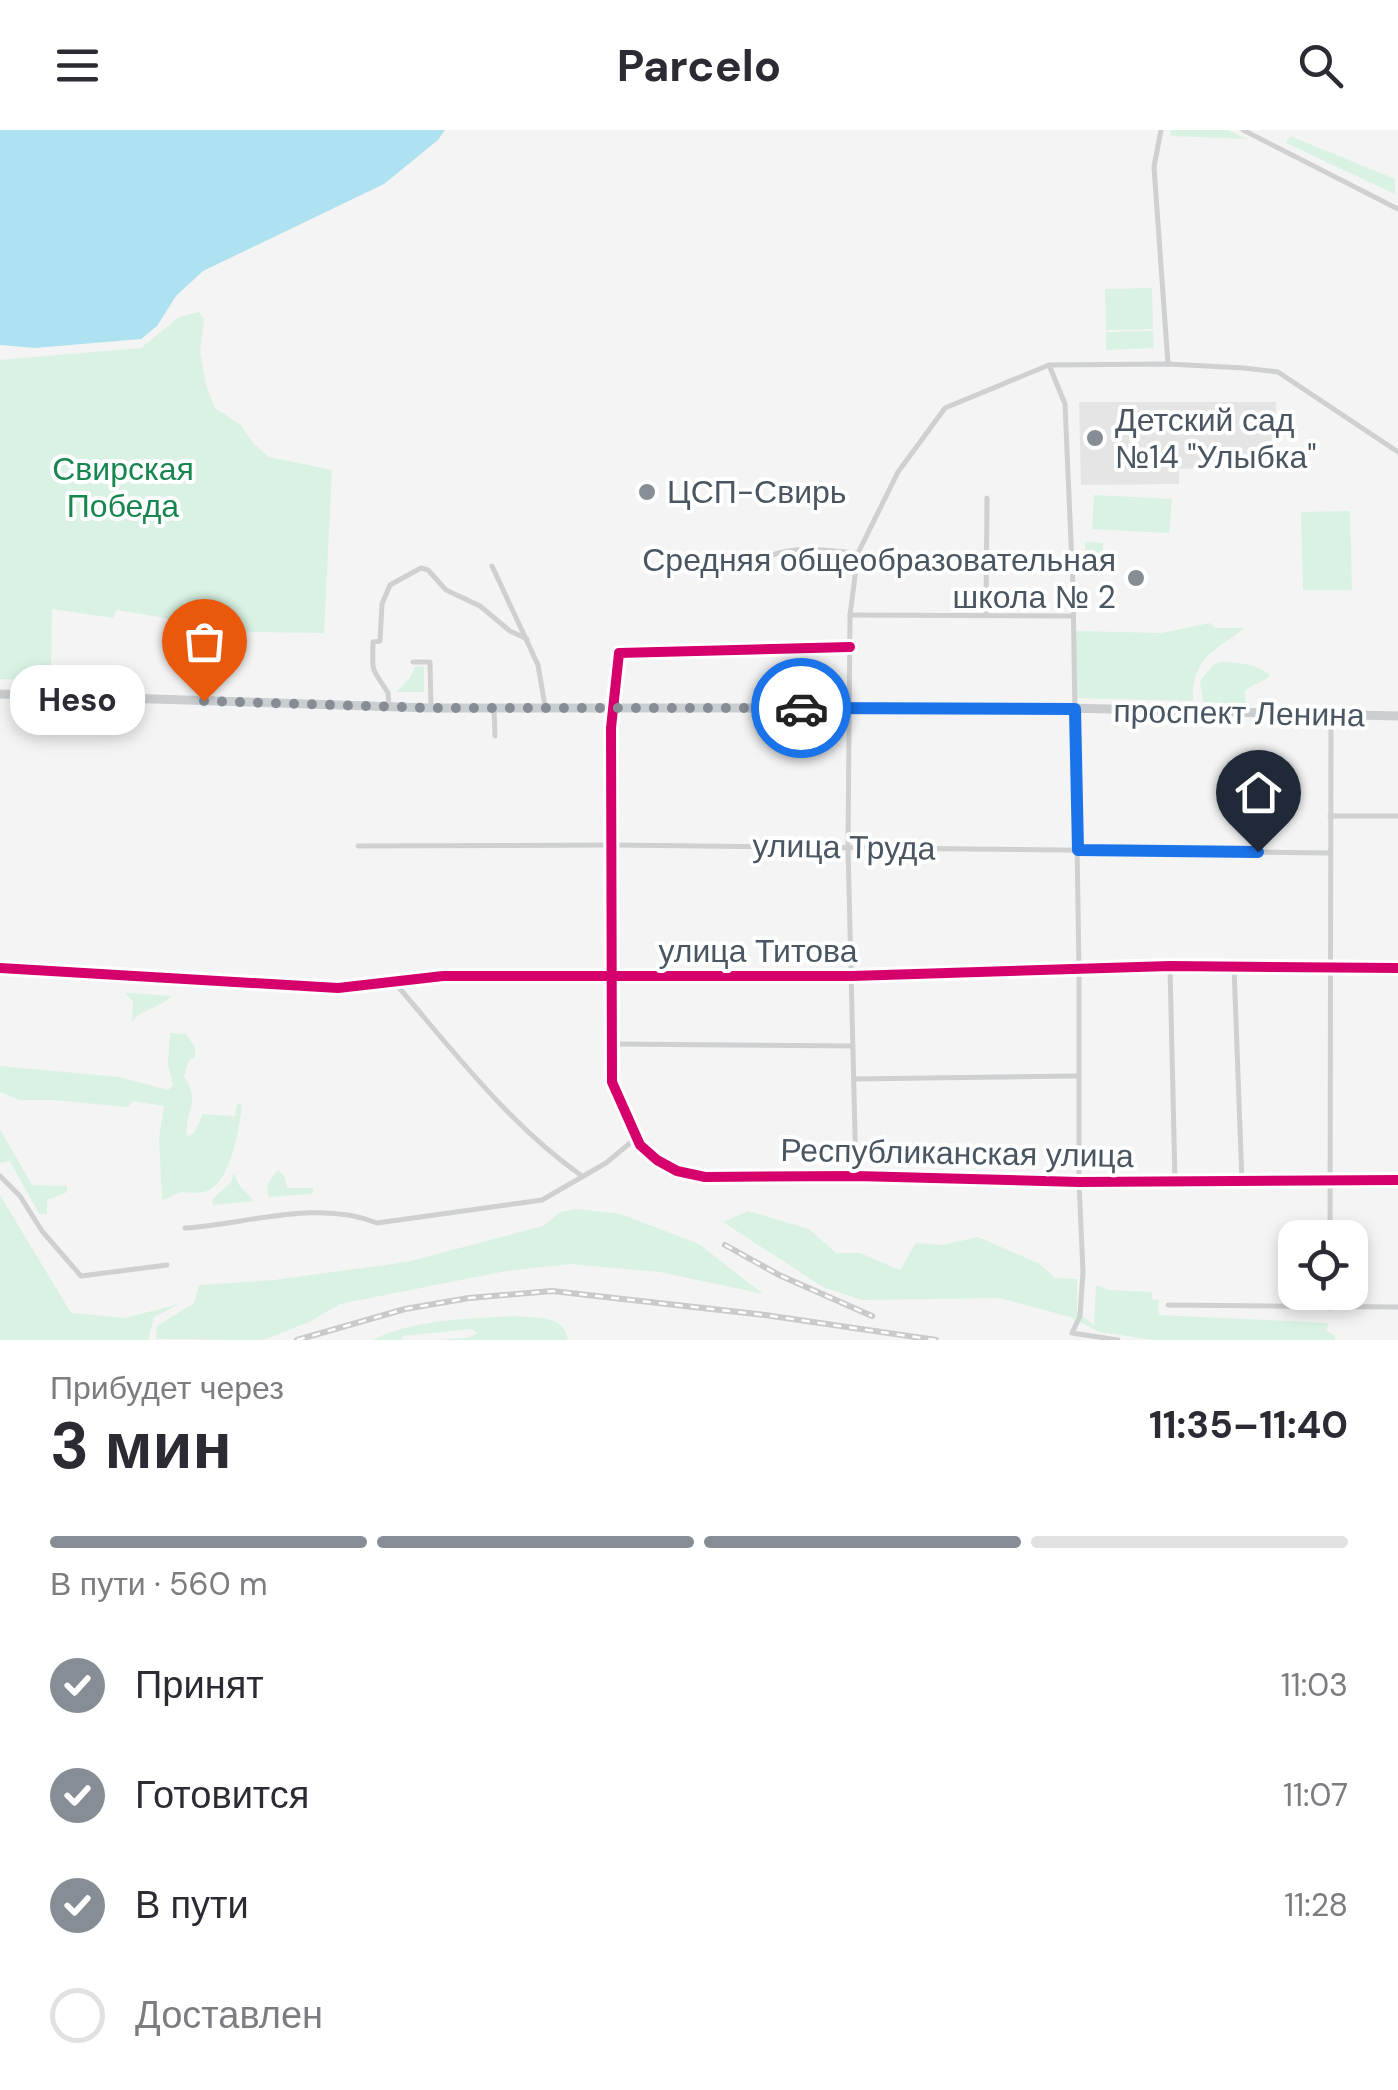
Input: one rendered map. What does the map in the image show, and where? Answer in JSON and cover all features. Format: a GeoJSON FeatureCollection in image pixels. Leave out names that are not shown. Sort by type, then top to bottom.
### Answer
{"type":"FeatureCollection","features":[{"type":"Feature","properties":{"kind":"main road","name":"проспект Ленина"},"geometry":{"type":"LineString","coordinates":[[0,694],[432,708],[1075,709],[1398,716]]}},
{"type":"Feature","properties":{"kind":"street"},"geometry":{"type":"LineString","coordinates":[[1162,130],[1154,167],[1168,364]]}},
{"type":"Feature","properties":{"kind":"street"},"geometry":{"type":"LineString","coordinates":[[1243,130],[1398,208]]}},
{"type":"Feature","properties":{"kind":"street"},"geometry":{"type":"LineString","coordinates":[[856,1176],[848,847],[850,615],[858,553],[898,472],[945,408],[1049,365],[1168,364],[1278,372],[1398,452]]}},
{"type":"Feature","properties":{"kind":"street"},"geometry":{"type":"LineString","coordinates":[[1049,365],[1065,404],[1073,616],[1083,1272],[1080,1316],[1072,1333],[1118,1340]]}},
{"type":"Feature","properties":{"kind":"street"},"geometry":{"type":"LineString","coordinates":[[986,614],[987,498]]}},
{"type":"Feature","properties":{"kind":"street"},"geometry":{"type":"LineString","coordinates":[[756,564],[772,552],[858,553]]}},
{"type":"Feature","properties":{"kind":"street"},"geometry":{"type":"LineString","coordinates":[[492,566],[538,665],[545,706]]}},
{"type":"Feature","properties":{"kind":"street"},"geometry":{"type":"LineString","coordinates":[[389,707],[388,693],[376,679],[372,665],[373,642],[380,642],[382,604],[390,585],[408,573],[420,568],[428,570],[446,590],[480,606],[510,631],[527,639]]}},
{"type":"Feature","properties":{"kind":"street"},"geometry":{"type":"LineString","coordinates":[[850,615],[1073,616]]}},
{"type":"Feature","properties":{"kind":"street"},"geometry":{"type":"LineString","coordinates":[[613,706],[619,653],[850,647]]}},
{"type":"Feature","properties":{"kind":"street"},"geometry":{"type":"LineString","coordinates":[[413,662],[430,662],[432,708]]}},
{"type":"Feature","properties":{"kind":"street","name":"Республиканская улица"},"geometry":{"type":"LineString","coordinates":[[613,706],[612,1082],[636,1138],[657,1160],[677,1171],[705,1177],[856,1176],[1079,1182],[1398,1180]]}},
{"type":"Feature","properties":{"kind":"street"},"geometry":{"type":"LineString","coordinates":[[494,708],[496,736]]}},
{"type":"Feature","properties":{"kind":"street"},"geometry":{"type":"LineString","coordinates":[[1330,1220],[1332,716]]}},
{"type":"Feature","properties":{"kind":"street"},"geometry":{"type":"LineString","coordinates":[[1330,816],[1398,816]]}},
{"type":"Feature","properties":{"kind":"street","name":"улица Труда"},"geometry":{"type":"LineString","coordinates":[[358,846],[1330,852]]}},
{"type":"Feature","properties":{"kind":"street"},"geometry":{"type":"LineString","coordinates":[[1170,966],[1176,1180]]}},
{"type":"Feature","properties":{"kind":"street","name":"улица Титова"},"geometry":{"type":"LineString","coordinates":[[0,968],[338,988],[443,976],[852,976],[1170,966],[1398,968]]}},
{"type":"Feature","properties":{"kind":"street"},"geometry":{"type":"LineString","coordinates":[[1234,966],[1242,1182]]}},
{"type":"Feature","properties":{"kind":"street"},"geometry":{"type":"LineString","coordinates":[[394,982],[508,1111],[557,1158],[584,1177]]}},
{"type":"Feature","properties":{"kind":"street"},"geometry":{"type":"LineString","coordinates":[[612,1039],[853,1046]]}},
{"type":"Feature","properties":{"kind":"street"},"geometry":{"type":"LineString","coordinates":[[854,1079],[1078,1076]]}},
{"type":"Feature","properties":{"kind":"street"},"geometry":{"type":"LineString","coordinates":[[185,1228],[272,1217],[353,1214],[377,1223],[542,1200],[622,1152],[636,1138]]}},
{"type":"Feature","properties":{"kind":"street"},"geometry":{"type":"LineString","coordinates":[[0,1176],[81,1276],[167,1264]]}},
{"type":"Feature","properties":{"kind":"street"},"geometry":{"type":"LineString","coordinates":[[1168,1305],[1278,1307]]}},
{"type":"Feature","properties":{"kind":"street"},"geometry":{"type":"LineString","coordinates":[[1368,1307],[1398,1307]]}},
{"type":"Feature","properties":{"kind":"shaded area"},"geometry":{"type":"Polygon","coordinates":[[[1079,402],[1276,402],[1277,464],[1179,469],[1179,484],[1081,485],[1079,402]]]}},
{"type":"Feature","properties":{"kind":"green space"},"geometry":{"type":"Polygon","coordinates":[[[1170,130],[1228,130],[1247,139],[1171,136],[1170,130]]]}},
{"type":"Feature","properties":{"kind":"green space"},"geometry":{"type":"Polygon","coordinates":[[[1290,136],[1395,179],[1395,194],[1286,143],[1290,136]]]}},
{"type":"Feature","properties":{"kind":"green space"},"geometry":{"type":"Polygon","coordinates":[[[1152,288],[1153,329],[1106,330],[1105,289],[1152,288]]]}},
{"type":"Feature","properties":{"kind":"green space","name":"Свирская Победа"},"geometry":{"type":"Polygon","coordinates":[[[199,312],[204,319],[200,351],[206,386],[215,408],[241,425],[269,457],[332,470],[324,633],[251,632],[117,610],[113,618],[52,609],[51,680],[0,679],[0,360],[141,348],[179,317],[199,312]]]}},
{"type":"Feature","properties":{"kind":"green space"},"geometry":{"type":"Polygon","coordinates":[[[1153,331],[1154,348],[1106,350],[1106,332],[1153,331]]]}},
{"type":"Feature","properties":{"kind":"green space"},"geometry":{"type":"Polygon","coordinates":[[[1094,495],[1172,499],[1169,533],[1092,529],[1094,495]]]}},
{"type":"Feature","properties":{"kind":"green space"},"geometry":{"type":"Polygon","coordinates":[[[1350,511],[1352,590],[1303,590],[1301,512],[1350,511]]]}},
{"type":"Feature","properties":{"kind":"green space"},"geometry":{"type":"Polygon","coordinates":[[[1085,542],[1103,543],[1103,574],[1085,573],[1085,542]]]}},
{"type":"Feature","properties":{"kind":"green space"},"geometry":{"type":"Polygon","coordinates":[[[1210,623],[1215,628],[1245,628],[1214,650],[1201,665],[1193,701],[1075,698],[1075,631],[1161,633],[1210,623]]]}},
{"type":"Feature","properties":{"kind":"green space"},"geometry":{"type":"Polygon","coordinates":[[[1220,662],[1253,666],[1270,675],[1245,691],[1246,704],[1203,702],[1200,681],[1220,662]]]}},
{"type":"Feature","properties":{"kind":"green space"},"geometry":{"type":"Polygon","coordinates":[[[424,666],[424,692],[396,692],[415,667],[424,666]]]}},
{"type":"Feature","properties":{"kind":"green space"},"geometry":{"type":"Polygon","coordinates":[[[125,993],[171,996],[132,1023],[133,1001],[125,993]]]}},
{"type":"Feature","properties":{"kind":"green space"},"geometry":{"type":"Polygon","coordinates":[[[170,1033],[186,1034],[195,1047],[195,1057],[188,1062],[184,1077],[192,1093],[187,1137],[194,1133],[203,1114],[235,1116],[237,1104],[242,1104],[228,1165],[215,1186],[207,1191],[180,1193],[162,1200],[159,1138],[164,1106],[133,1101],[127,1107],[19,1100],[0,1092],[0,1066],[119,1077],[168,1090],[173,1085],[168,1063],[170,1033]]]}},
{"type":"Feature","properties":{"kind":"green space"},"geometry":{"type":"Polygon","coordinates":[[[0,1129],[32,1185],[67,1186],[67,1192],[47,1200],[47,1214],[39,1214],[10,1161],[0,1163],[0,1129]]]}},
{"type":"Feature","properties":{"kind":"green space"},"geometry":{"type":"Polygon","coordinates":[[[278,1170],[285,1177],[287,1188],[314,1188],[312,1194],[269,1197],[268,1186],[278,1170]]]}},
{"type":"Feature","properties":{"kind":"green space"},"geometry":{"type":"Polygon","coordinates":[[[234,1173],[254,1201],[213,1205],[212,1200],[231,1182],[234,1173]]]}},
{"type":"Feature","properties":{"kind":"green space"},"geometry":{"type":"Polygon","coordinates":[[[0,1195],[71,1313],[125,1318],[179,1304],[154,1317],[148,1340],[0,1340],[0,1195]]]}},
{"type":"Feature","properties":{"kind":"green space"},"geometry":{"type":"Polygon","coordinates":[[[577,1209],[621,1214],[699,1244],[763,1294],[660,1272],[570,1264],[506,1271],[340,1304],[309,1322],[263,1340],[156,1339],[157,1326],[194,1303],[199,1285],[274,1280],[407,1262],[543,1226],[560,1212],[577,1209]]]}},
{"type":"Feature","properties":{"kind":"green space"},"geometry":{"type":"Polygon","coordinates":[[[748,1211],[809,1229],[836,1253],[860,1253],[900,1270],[916,1243],[943,1245],[978,1237],[1040,1264],[1055,1278],[1077,1279],[1077,1312],[1094,1325],[1096,1285],[1109,1290],[1152,1292],[1152,1299],[1159,1300],[1158,1315],[1329,1323],[1326,1330],[1335,1340],[1154,1340],[1100,1332],[1070,1317],[1000,1298],[862,1300],[823,1287],[723,1222],[748,1211]]]}},
{"type":"Feature","properties":{"kind":"green space"},"geometry":{"type":"Polygon","coordinates":[[[515,1316],[556,1322],[568,1340],[437,1340],[467,1338],[478,1333],[470,1329],[403,1336],[402,1340],[373,1340],[424,1324],[515,1316]]]}},
{"type":"Feature","properties":{"kind":"water"},"geometry":{"type":"Polygon","coordinates":[[[0,130],[445,130],[384,184],[203,271],[176,296],[157,326],[141,339],[35,348],[0,345],[0,130]]]}},
{"type":"Feature","properties":{"kind":"railway"},"geometry":{"type":"LineString","coordinates":[[725,1245],[779,1275],[872,1316]]}},
{"type":"Feature","properties":{"kind":"railway"},"geometry":{"type":"LineString","coordinates":[[297,1340],[405,1309],[469,1298],[552,1291],[765,1315],[936,1340]]}},
{"type":"Feature","properties":{"kind":"cycle path"},"geometry":{"type":"LineString","coordinates":[[850,647],[619,653],[611,728],[612,1082],[640,1145],[677,1171],[705,1177],[856,1176],[1079,1182],[1398,1180]]}},
{"type":"Feature","properties":{"kind":"cycle path"},"geometry":{"type":"LineString","coordinates":[[0,968],[338,988],[443,976],[852,976],[1170,966],[1398,968]]}},
{"type":"Feature","properties":{"kind":"way so far"},"geometry":{"type":"LineString","coordinates":[[204,701],[432,708],[801,708]]}},
{"type":"Feature","properties":{"kind":"place","name":"Детский сад №14 \"Улыбка\""},"geometry":{"type":"Point","coordinates":[1095,438]}},
{"type":"Feature","properties":{"kind":"place","name":"ЦСП-Свирь"},"geometry":{"type":"Point","coordinates":[647,492]}},
{"type":"Feature","properties":{"kind":"place","name":"Средняя общеобразовательная школа № 2"},"geometry":{"type":"Point","coordinates":[1136,578]}},
{"type":"Feature","properties":{"kind":"place","name":"Heso"},"geometry":{"type":"Point","coordinates":[204,701]}},
{"type":"Feature","properties":{"kind":"route"},"geometry":{"type":"LineString","coordinates":[[801,708],[1075,709],[1078,850],[1258,852]]}}]}
